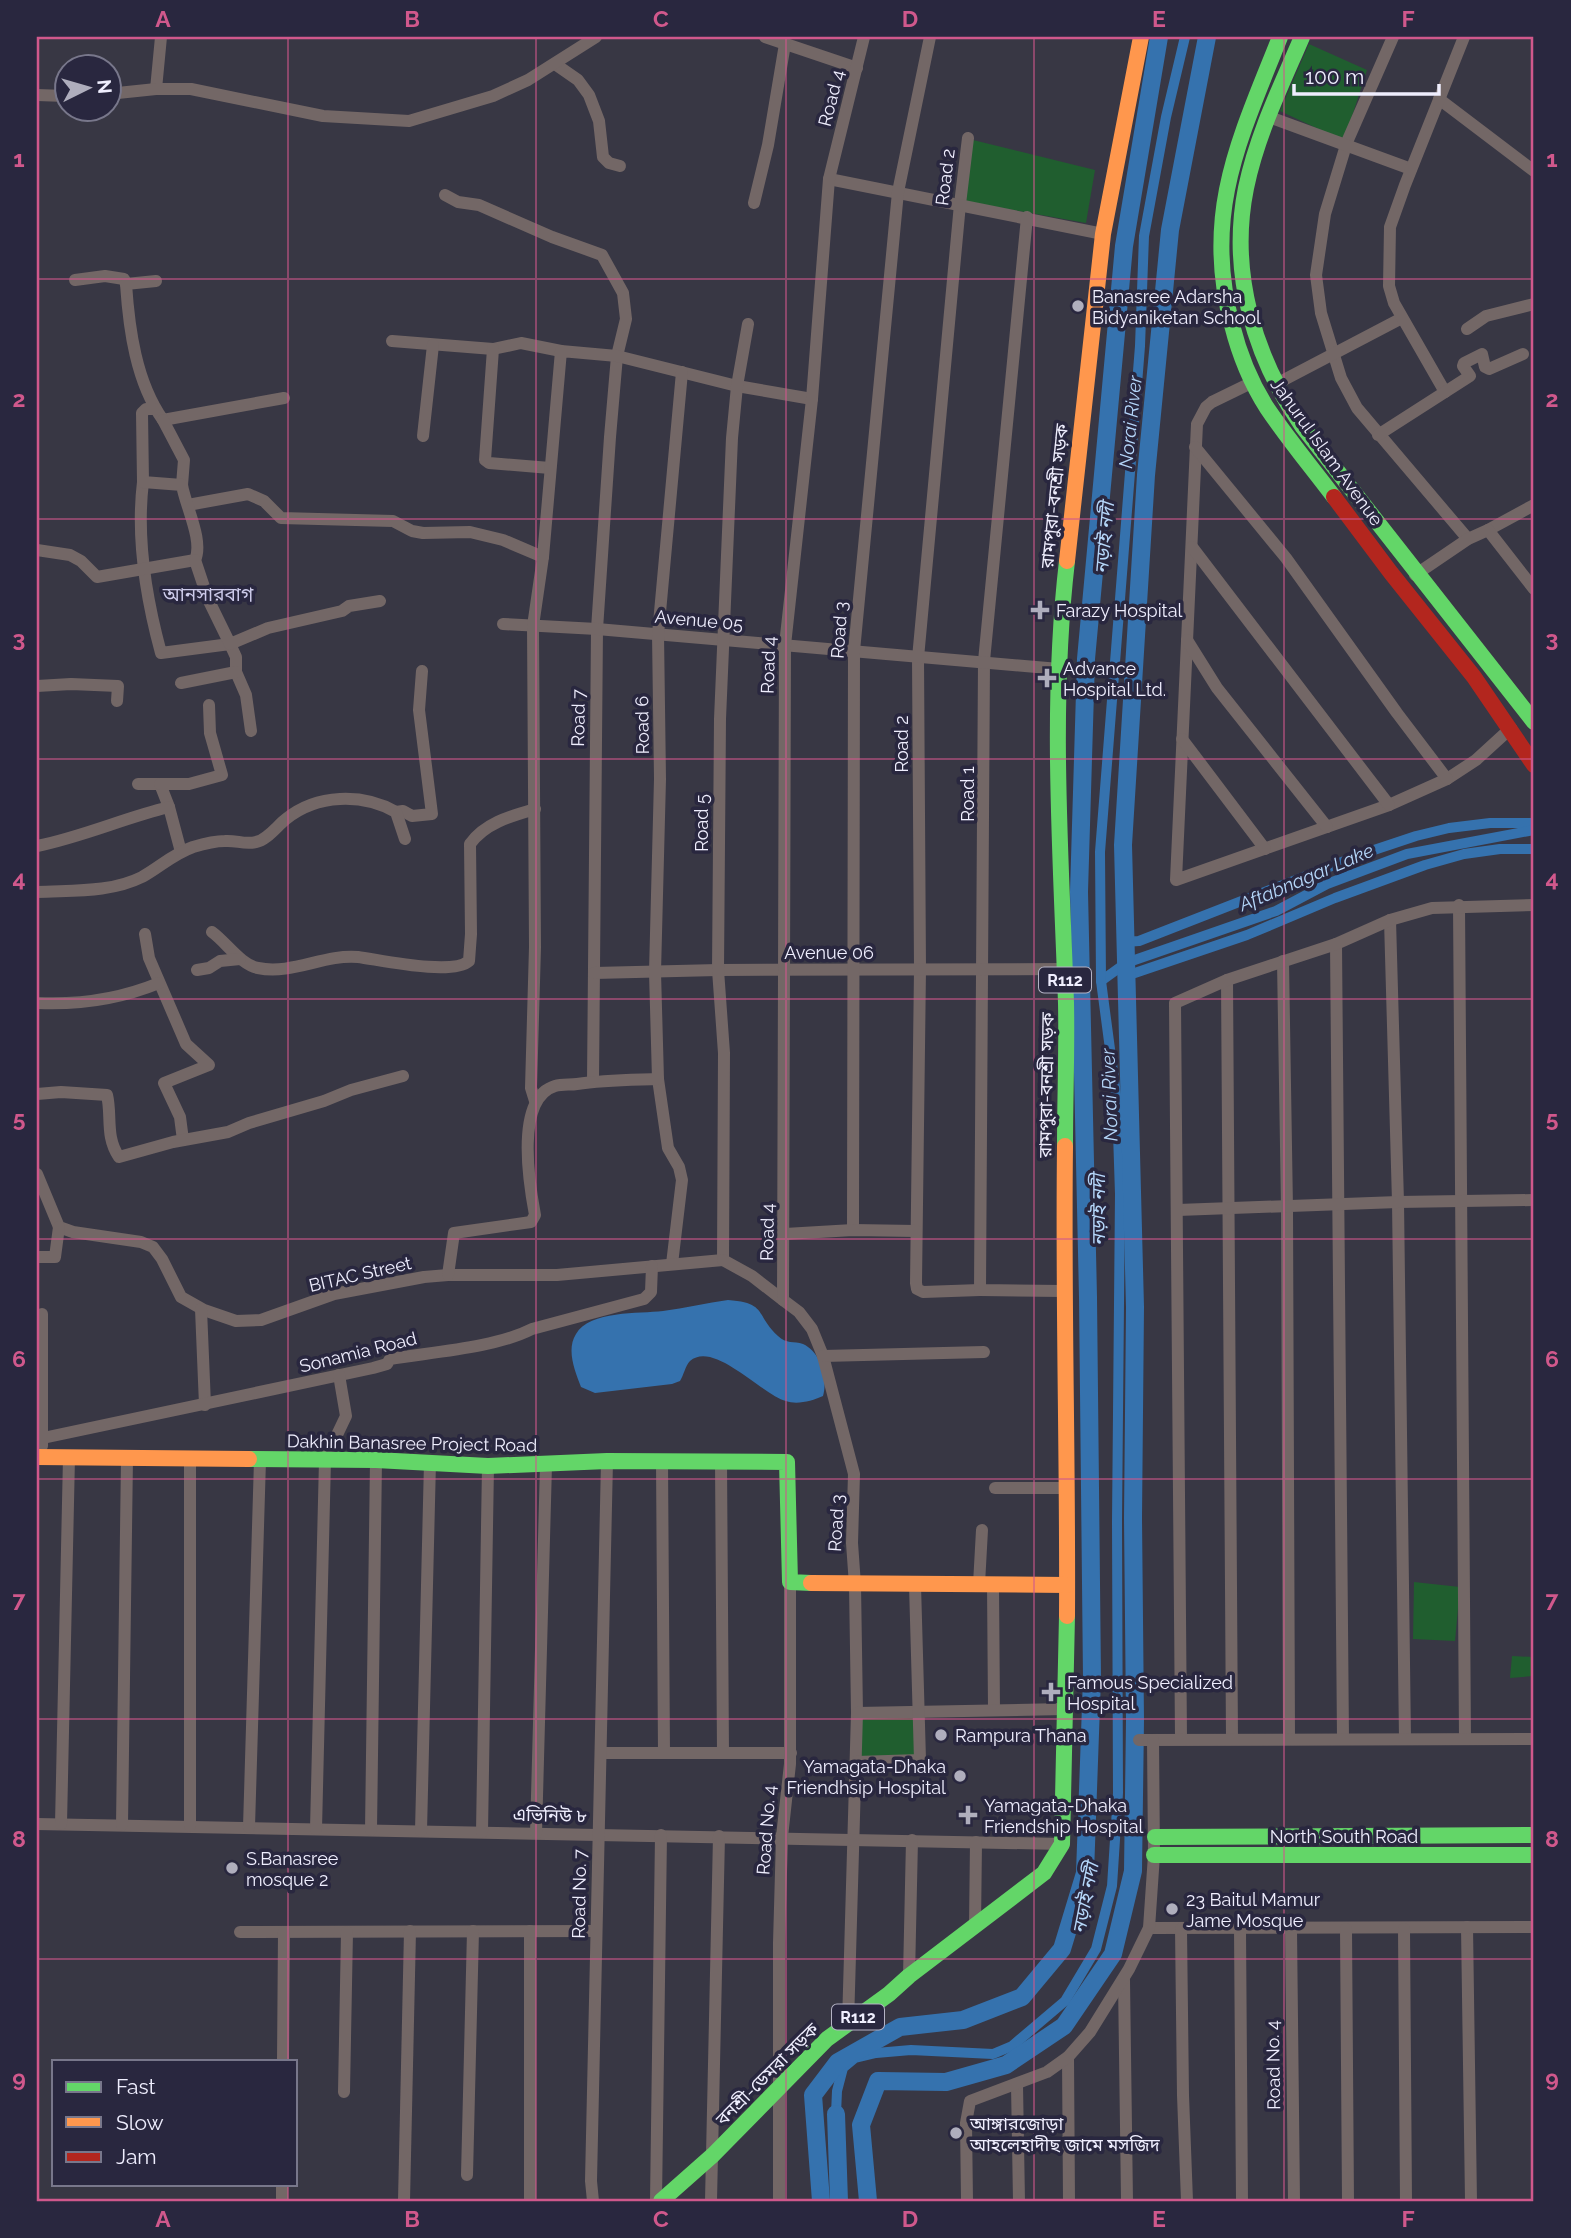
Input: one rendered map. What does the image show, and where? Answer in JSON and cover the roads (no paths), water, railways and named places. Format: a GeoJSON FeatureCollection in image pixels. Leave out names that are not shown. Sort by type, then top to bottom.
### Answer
{"type":"FeatureCollection","features":[{"type":"Feature","properties":{"kind":"street"},"geometry":{"type":"LineString","coordinates":[[156,89],[161,37]]}},
{"type":"Feature","properties":{"kind":"street"},"geometry":{"type":"LineString","coordinates":[[122,93],[156,89],[210,92],[323,116],[409,121],[493,96],[528,80],[596,37]]}},
{"type":"Feature","properties":{"kind":"street"},"geometry":{"type":"LineString","coordinates":[[765,37],[856,68]]}},
{"type":"Feature","properties":{"kind":"street","name":"Road 4"},"geometry":{"type":"LineString","coordinates":[[783,1300],[785,645],[812,399],[829,179],[864,37]]}},
{"type":"Feature","properties":{"kind":"street","name":"Road 3"},"geometry":{"type":"LineString","coordinates":[[853,1230],[854,651],[898,192],[930,37]]}},
{"type":"Feature","properties":{"kind":"street","name":"রামপুরা-বনশ্রী সড়ক"},"geometry":{"type":"LineString","coordinates":[[1062,1844],[1068,1488],[1063,1291],[1065,969],[1060,879],[1059,669],[1065,575],[1103,234],[1141,37]]}},
{"type":"Feature","properties":{"kind":"street","name":"রামপুরা-বনশ্রী সড়ক"},"geometry":{"type":"LineString","coordinates":[[1124,121],[1149,37]]}},
{"type":"Feature","properties":{"kind":"street","name":"Jahurul Islam Avenue"},"geometry":{"type":"LineString","coordinates":[[1280,37],[1227,183],[1222,218],[1220,260],[1226,298],[1240,350],[1253,382],[1275,418],[1391,573],[1474,677],[1534,765]]}},
{"type":"Feature","properties":{"kind":"street","name":"Jahurul Islam Avenue"},"geometry":{"type":"LineString","coordinates":[[1302,37],[1269,117],[1247,184],[1241,221],[1240,253],[1250,312],[1276,384],[1297,417],[1415,575],[1534,722]]}},
{"type":"Feature","properties":{"kind":"street"},"geometry":{"type":"LineString","coordinates":[[1392,37],[1346,145],[1325,214],[1316,275],[1321,313],[1341,378],[1357,408],[1468,539]]}},
{"type":"Feature","properties":{"kind":"street"},"geometry":{"type":"LineString","coordinates":[[1444,391],[1402,318],[1389,286],[1390,228],[1464,37]]}},
{"type":"Feature","properties":{"kind":"street"},"geometry":{"type":"LineString","coordinates":[[754,203],[768,145],[785,44]]}},
{"type":"Feature","properties":{"kind":"street"},"geometry":{"type":"LineString","coordinates":[[555,64],[578,80],[589,95],[599,121],[603,157],[609,163],[620,166]]}},
{"type":"Feature","properties":{"kind":"street"},"geometry":{"type":"LineString","coordinates":[[1439,99],[1534,171]]}},
{"type":"Feature","properties":{"kind":"street"},"geometry":{"type":"LineString","coordinates":[[1269,117],[1411,169]]}},
{"type":"Feature","properties":{"kind":"street","name":"Road 2"},"geometry":{"type":"LineString","coordinates":[[968,138],[918,658],[920,969],[916,1231],[917,1289],[923,1292],[981,1290]]}},
{"type":"Feature","properties":{"kind":"street"},"geometry":{"type":"LineString","coordinates":[[829,179],[1103,234]]}},
{"type":"Feature","properties":{"kind":"street","name":"Road 7"},"geometry":{"type":"LineString","coordinates":[[445,195],[458,202],[479,205],[552,237],[602,255],[622,293],[626,319],[617,356],[597,629],[593,1081]]}},
{"type":"Feature","properties":{"kind":"street","name":"Road 1"},"geometry":{"type":"LineString","coordinates":[[981,1290],[985,661],[1027,217]]}},
{"type":"Feature","properties":{"kind":"street"},"geometry":{"type":"LineString","coordinates":[[75,280],[105,276],[124,279],[126,284],[128,321],[145,388],[184,460],[182,485],[197,545],[198,556],[195,560],[208,599],[236,657],[236,672],[246,695],[251,732]]}},
{"type":"Feature","properties":{"kind":"street"},"geometry":{"type":"LineString","coordinates":[[126,284],[156,281]]}},
{"type":"Feature","properties":{"kind":"street"},"geometry":{"type":"LineString","coordinates":[[1467,329],[1486,316],[1534,304]]}},
{"type":"Feature","properties":{"kind":"street"},"geometry":{"type":"LineString","coordinates":[[1276,384],[1402,318]]}},
{"type":"Feature","properties":{"kind":"street","name":"Road 5"},"geometry":{"type":"LineString","coordinates":[[723,1260],[724,1053],[718,971],[722,640],[732,438],[737,386],[748,324]]}},
{"type":"Feature","properties":{"kind":"street"},"geometry":{"type":"LineString","coordinates":[[392,341],[493,349],[521,343],[560,353],[617,356],[737,386],[812,399]]}},
{"type":"Feature","properties":{"kind":"street"},"geometry":{"type":"LineString","coordinates":[[423,436],[433,345]]}},
{"type":"Feature","properties":{"kind":"street"},"geometry":{"type":"LineString","coordinates":[[493,349],[485,460],[489,463],[550,468]]}},
{"type":"Feature","properties":{"kind":"street"},"geometry":{"type":"LineString","coordinates":[[448,1275],[454,1233],[531,1222],[535,1215],[528,1129],[535,1101],[531,1088],[535,809],[533,626],[543,557],[560,353]]}},
{"type":"Feature","properties":{"kind":"street"},"geometry":{"type":"LineString","coordinates":[[1378,435],[1470,376],[1463,365],[1480,354],[1485,368],[1489,369],[1523,354]]}},
{"type":"Feature","properties":{"kind":"street","name":"Road 6"},"geometry":{"type":"LineString","coordinates":[[672,1264],[682,1180],[679,1167],[668,1148],[658,1079],[655,972],[660,779],[658,634],[682,372]]}},
{"type":"Feature","properties":{"kind":"street"},"geometry":{"type":"LineString","coordinates":[[1253,382],[1206,407],[1197,424],[1176,880],[1389,805],[1447,779],[1476,760],[1511,728]]}},
{"type":"Feature","properties":{"kind":"street"},"geometry":{"type":"LineString","coordinates":[[284,398],[159,414],[146,409],[142,413],[143,482],[139,531],[149,602],[161,653],[230,644],[282,624],[342,611],[349,606],[380,601]]}},
{"type":"Feature","properties":{"kind":"street"},"geometry":{"type":"LineString","coordinates":[[1195,447],[1286,558],[1447,779]]}},
{"type":"Feature","properties":{"kind":"street"},"geometry":{"type":"LineString","coordinates":[[143,482],[182,485]]}},
{"type":"Feature","properties":{"kind":"street"},"geometry":{"type":"LineString","coordinates":[[188,505],[248,494],[264,501],[281,518],[393,521],[412,531],[423,533],[470,532],[503,540],[543,557]]}},
{"type":"Feature","properties":{"kind":"street"},"geometry":{"type":"LineString","coordinates":[[1415,575],[1468,539],[1534,505]]}},
{"type":"Feature","properties":{"kind":"street"},"geometry":{"type":"LineString","coordinates":[[1488,530],[1534,589]]}},
{"type":"Feature","properties":{"kind":"street"},"geometry":{"type":"LineString","coordinates":[[1192,547],[1389,805]]}},
{"type":"Feature","properties":{"kind":"street"},"geometry":{"type":"LineString","coordinates":[[37,550],[71,555],[97,577],[195,560]]}},
{"type":"Feature","properties":{"kind":"street","name":"Avenue 05"},"geometry":{"type":"LineString","coordinates":[[503,624],[597,629],[1059,669]]}},
{"type":"Feature","properties":{"kind":"street"},"geometry":{"type":"LineString","coordinates":[[1187,640],[1217,688],[1327,827]]}},
{"type":"Feature","properties":{"kind":"street"},"geometry":{"type":"LineString","coordinates":[[37,892],[109,888],[141,877],[181,852],[224,841],[245,844],[261,841],[289,817],[305,808],[335,798],[375,802],[412,816],[432,814],[419,710],[422,671]]}},
{"type":"Feature","properties":{"kind":"street"},"geometry":{"type":"LineString","coordinates":[[181,683],[236,672]]}},
{"type":"Feature","properties":{"kind":"street"},"geometry":{"type":"LineString","coordinates":[[37,686],[118,686],[117,701]]}},
{"type":"Feature","properties":{"kind":"street"},"geometry":{"type":"LineString","coordinates":[[138,784],[188,784],[222,775],[210,733],[209,705]]}},
{"type":"Feature","properties":{"kind":"street"},"geometry":{"type":"LineString","coordinates":[[1182,739],[1265,849]]}},
{"type":"Feature","properties":{"kind":"street"},"geometry":{"type":"LineString","coordinates":[[160,784],[181,852]]}},
{"type":"Feature","properties":{"kind":"street"},"geometry":{"type":"LineString","coordinates":[[37,846],[169,807]]}},
{"type":"Feature","properties":{"kind":"street"},"geometry":{"type":"LineString","coordinates":[[212,932],[224,940],[240,959],[255,968],[274,970],[297,967],[342,956],[443,967],[463,966],[468,961],[471,934],[470,845],[484,830],[511,816],[535,809]]}},
{"type":"Feature","properties":{"kind":"street"},"geometry":{"type":"LineString","coordinates":[[396,812],[405,839]]}},
{"type":"Feature","properties":{"kind":"street"},"geometry":{"type":"LineString","coordinates":[[1181,1739],[1175,1003],[1227,980],[1336,944],[1390,920],[1432,908],[1459,905],[1534,905]]}},
{"type":"Feature","properties":{"kind":"street"},"geometry":{"type":"LineString","coordinates":[[1459,905],[1465,1739]]}},
{"type":"Feature","properties":{"kind":"street"},"geometry":{"type":"LineString","coordinates":[[1390,920],[1398,1202],[1405,1739]]}},
{"type":"Feature","properties":{"kind":"street"},"geometry":{"type":"LineString","coordinates":[[145,934],[149,958],[186,1044],[209,1065],[164,1083],[180,1118],[183,1140]]}},
{"type":"Feature","properties":{"kind":"street"},"geometry":{"type":"LineString","coordinates":[[1336,944],[1343,1739]]}},
{"type":"Feature","properties":{"kind":"street"},"geometry":{"type":"LineString","coordinates":[[197,970],[209,968],[220,961],[240,959]]}},
{"type":"Feature","properties":{"kind":"street"},"geometry":{"type":"LineString","coordinates":[[1283,961],[1289,1739]]}},
{"type":"Feature","properties":{"kind":"street","name":"Avenue 06"},"geometry":{"type":"LineString","coordinates":[[594,973],[1065,969]]}},
{"type":"Feature","properties":{"kind":"street"},"geometry":{"type":"LineString","coordinates":[[1227,980],[1232,1739]]}},
{"type":"Feature","properties":{"kind":"street"},"geometry":{"type":"LineString","coordinates":[[37,1003],[92,1002],[159,983]]}},
{"type":"Feature","properties":{"kind":"street"},"geometry":{"type":"LineString","coordinates":[[37,1094],[61,1092],[107,1095],[113,1147],[119,1157],[183,1140],[228,1132],[352,1090],[403,1076]]}},
{"type":"Feature","properties":{"kind":"street"},"geometry":{"type":"LineString","coordinates":[[535,1101],[554,1086],[593,1081],[658,1079]]}},
{"type":"Feature","properties":{"kind":"street"},"geometry":{"type":"LineString","coordinates":[[37,1174],[59,1227],[55,1257],[37,1257]]}},
{"type":"Feature","properties":{"kind":"street"},"geometry":{"type":"LineString","coordinates":[[1178,1210],[1534,1200]]}},
{"type":"Feature","properties":{"kind":"street","name":"BITAC Street"},"geometry":{"type":"LineString","coordinates":[[59,1227],[73,1232],[141,1242],[153,1247],[181,1297],[201,1309],[236,1321],[261,1320],[334,1294],[424,1277],[557,1275],[723,1260]]}},
{"type":"Feature","properties":{"kind":"street"},"geometry":{"type":"LineString","coordinates":[[785,1234],[853,1230],[916,1231]]}},
{"type":"Feature","properties":{"kind":"street","name":"Road 3"},"geometry":{"type":"LineString","coordinates":[[723,1260],[752,1276],[799,1312],[812,1329],[823,1356],[855,1474],[852,1543],[857,1713],[848,2024]]}},
{"type":"Feature","properties":{"kind":"street","name":"Sonamia Road"},"geometry":{"type":"LineString","coordinates":[[43,1438],[380,1366],[387,1364],[390,1359],[474,1346],[522,1334],[644,1299],[651,1292],[653,1285],[652,1266]]}},
{"type":"Feature","properties":{"kind":"street"},"geometry":{"type":"LineString","coordinates":[[981,1290],[1063,1291]]}},
{"type":"Feature","properties":{"kind":"street"},"geometry":{"type":"LineString","coordinates":[[201,1309],[205,1405]]}},
{"type":"Feature","properties":{"kind":"street"},"geometry":{"type":"LineString","coordinates":[[39,1457],[43,1438],[42,1314]]}},
{"type":"Feature","properties":{"kind":"street"},"geometry":{"type":"LineString","coordinates":[[823,1356],[984,1352]]}},
{"type":"Feature","properties":{"kind":"street"},"geometry":{"type":"LineString","coordinates":[[316,1829],[326,1460],[346,1416],[339,1375]]}},
{"type":"Feature","properties":{"kind":"street","name":"Dakhin Banasree Project Road"},"geometry":{"type":"LineString","coordinates":[[39,1457],[430,1461],[488,1466],[607,1461],[787,1462]]}},
{"type":"Feature","properties":{"kind":"street"},"geometry":{"type":"LineString","coordinates":[[61,1824],[69,1457]]}},
{"type":"Feature","properties":{"kind":"street"},"geometry":{"type":"LineString","coordinates":[[121,1825],[127,1458]]}},
{"type":"Feature","properties":{"kind":"street"},"geometry":{"type":"LineString","coordinates":[[190,1459],[190,1826]]}},
{"type":"Feature","properties":{"kind":"street"},"geometry":{"type":"LineString","coordinates":[[249,1827],[260,1460]]}},
{"type":"Feature","properties":{"kind":"street"},"geometry":{"type":"LineString","coordinates":[[371,1830],[376,1460]]}},
{"type":"Feature","properties":{"kind":"street"},"geometry":{"type":"LineString","coordinates":[[421,1830],[430,1461]]}},
{"type":"Feature","properties":{"kind":"street","name":"Road No. 7"},"geometry":{"type":"LineString","coordinates":[[593,2201],[591,2181],[595,1931],[607,1461]]}},
{"type":"Feature","properties":{"kind":"street"},"geometry":{"type":"LineString","coordinates":[[662,1461],[664,1753]]}},
{"type":"Feature","properties":{"kind":"street"},"geometry":{"type":"LineString","coordinates":[[721,1461],[723,1753]]}},
{"type":"Feature","properties":{"kind":"street","name":"Road No. 4"},"geometry":{"type":"LineString","coordinates":[[779,2201],[779,1943],[782,1837],[790,1752],[787,1462]]}},
{"type":"Feature","properties":{"kind":"street"},"geometry":{"type":"LineString","coordinates":[[536,1833],[546,1465]]}},
{"type":"Feature","properties":{"kind":"street"},"geometry":{"type":"LineString","coordinates":[[482,1832],[488,1466]]}},
{"type":"Feature","properties":{"kind":"street"},"geometry":{"type":"LineString","coordinates":[[996,1488],[1068,1488]]}},
{"type":"Feature","properties":{"kind":"street"},"geometry":{"type":"LineString","coordinates":[[982,1530],[994,1710]]}},
{"type":"Feature","properties":{"kind":"street"},"geometry":{"type":"LineString","coordinates":[[790,1582],[855,1585],[1067,1585]]}},
{"type":"Feature","properties":{"kind":"street"},"geometry":{"type":"LineString","coordinates":[[856,1762],[920,1760],[915,1585]]}},
{"type":"Feature","properties":{"kind":"street"},"geometry":{"type":"LineString","coordinates":[[857,1713],[1065,1709]]}},
{"type":"Feature","properties":{"kind":"street"},"geometry":{"type":"LineString","coordinates":[[1139,1740],[1534,1739]]}},
{"type":"Feature","properties":{"kind":"street"},"geometry":{"type":"LineString","coordinates":[[967,2201],[966,2123],[970,2101],[1047,2072],[1068,2057],[1090,2032],[1124,1980],[1149,1928],[1154,1855],[1153,1740]]}},
{"type":"Feature","properties":{"kind":"street"},"geometry":{"type":"LineString","coordinates":[[601,1753],[790,1752]]}},
{"type":"Feature","properties":{"kind":"street","name":"এভিনিউ ৮"},"geometry":{"type":"LineString","coordinates":[[37,1824],[1062,1844]]}},
{"type":"Feature","properties":{"kind":"street"},"geometry":{"type":"LineString","coordinates":[[659,2201],[660,1835]]}},
{"type":"Feature","properties":{"kind":"street","name":"North South Road"},"geometry":{"type":"LineString","coordinates":[[1154,1838],[1534,1835]]}},
{"type":"Feature","properties":{"kind":"street"},"geometry":{"type":"LineString","coordinates":[[711,2201],[719,1836]]}},
{"type":"Feature","properties":{"kind":"street"},"geometry":{"type":"LineString","coordinates":[[909,1976],[912,1840]]}},
{"type":"Feature","properties":{"kind":"street"},"geometry":{"type":"LineString","coordinates":[[975,1926],[976,1842]]}},
{"type":"Feature","properties":{"kind":"street","name":"বনশ্রী-ডেমরা সড়ক"},"geometry":{"type":"LineString","coordinates":[[659,2201],[713,2155],[780,2090],[827,2039],[1044,1873],[1062,1844]]}},
{"type":"Feature","properties":{"kind":"street","name":"North South Road"},"geometry":{"type":"LineString","coordinates":[[1154,1855],[1534,1855]]}},
{"type":"Feature","properties":{"kind":"street"},"geometry":{"type":"LineString","coordinates":[[1467,1927],[1471,2201]]}},
{"type":"Feature","properties":{"kind":"street"},"geometry":{"type":"LineString","coordinates":[[1149,1928],[1240,1930],[1534,1927]]}},
{"type":"Feature","properties":{"kind":"street"},"geometry":{"type":"LineString","coordinates":[[1185,1929],[1183,2095],[1187,2201]]}},
{"type":"Feature","properties":{"kind":"street","name":"Road No. 4"},"geometry":{"type":"LineString","coordinates":[[1291,1929],[1294,2201]]}},
{"type":"Feature","properties":{"kind":"street"},"geometry":{"type":"LineString","coordinates":[[1346,1929],[1348,2201]]}},
{"type":"Feature","properties":{"kind":"street"},"geometry":{"type":"LineString","coordinates":[[1404,1929],[1406,2201]]}},
{"type":"Feature","properties":{"kind":"street"},"geometry":{"type":"LineString","coordinates":[[1240,1930],[1242,2201]]}},
{"type":"Feature","properties":{"kind":"street"},"geometry":{"type":"LineString","coordinates":[[404,2201],[410,1931]]}},
{"type":"Feature","properties":{"kind":"street"},"geometry":{"type":"LineString","coordinates":[[467,2175],[473,1931]]}},
{"type":"Feature","properties":{"kind":"street"},"geometry":{"type":"LineString","coordinates":[[530,1931],[530,2201]]}},
{"type":"Feature","properties":{"kind":"street"},"geometry":{"type":"LineString","coordinates":[[240,1932],[595,1931]]}},
{"type":"Feature","properties":{"kind":"street"},"geometry":{"type":"LineString","coordinates":[[283,2060],[284,1932]]}},
{"type":"Feature","properties":{"kind":"street"},"geometry":{"type":"LineString","coordinates":[[344,2092],[347,1932]]}},
{"type":"Feature","properties":{"kind":"street"},"geometry":{"type":"LineString","coordinates":[[1124,1980],[1127,2201]]}},
{"type":"Feature","properties":{"kind":"street"},"geometry":{"type":"LineString","coordinates":[[1068,2057],[1069,2201]]}},
{"type":"Feature","properties":{"kind":"street"},"geometry":{"type":"LineString","coordinates":[[1017,2085],[1019,2201]]}},
{"type":"Feature","properties":{"kind":"water"},"geometry":{"type":"Polygon","coordinates":[[[728,1300],[755,1307],[781,1339],[803,1344],[814,1353],[824,1374],[823,1396],[804,1402],[786,1401],[725,1363],[700,1356],[690,1361],[680,1381],[672,1384],[595,1393],[581,1387],[572,1360],[572,1347],[576,1334],[583,1326],[603,1317],[663,1311],[728,1300]]]}},
{"type":"Feature","properties":{"kind":"waterway","name":"Norai River"},"geometry":{"type":"LineString","coordinates":[[821,2201],[813,2095],[838,2062],[900,2027],[963,2020],[1022,1997],[1062,1949],[1085,1873],[1092,1678],[1088,1297],[1079,892],[1086,659],[1124,246],[1159,37]]}},
{"type":"Feature","properties":{"kind":"waterway","name":"নড়াই নদী"},"geometry":{"type":"LineString","coordinates":[[836,2114],[837,2091],[843,2068],[855,2058],[911,2050],[993,2054],[1012,2046],[1065,2001],[1096,1949],[1112,1886],[1118,1793],[1120,1194],[1117,1102],[1101,981],[1100,852],[1140,346],[1144,236],[1166,117],[1185,37]]}},
{"type":"Feature","properties":{"kind":"waterway","name":"Norai River"},"geometry":{"type":"LineString","coordinates":[[868,2201],[861,2125],[878,2081],[946,2082],[1006,2065],[1064,2026],[1113,1954],[1133,1871],[1135,1307],[1123,845],[1146,475],[1170,230],[1207,37]]}},
{"type":"Feature","properties":{"kind":"waterway","name":"Aftabnagar Lake"},"geometry":{"type":"LineString","coordinates":[[1534,823],[1490,823],[1449,828],[1416,836],[1365,853],[1139,941],[1125,942],[1126,976],[1247,935],[1335,898],[1425,865],[1464,854],[1500,849],[1534,849]]}},
{"type":"Feature","properties":{"kind":"waterway","name":"Aftabnagar Lake"},"geometry":{"type":"LineString","coordinates":[[1101,981],[1126,963],[1276,911],[1327,884],[1407,854],[1534,830]]}},
{"type":"Feature","properties":{"kind":"waterway","name":"নড়াই নদী"},"geometry":{"type":"LineString","coordinates":[[836,2114],[839,2201]]}},
{"type":"Feature","properties":{"kind":"place","name":"Banasree Adarsha Bidyaniketan School"},"geometry":{"type":"Point","coordinates":[1078,306]}},
{"type":"Feature","properties":{"kind":"place","name":"Farazy Hospital"},"geometry":{"type":"Point","coordinates":[1040,610]}},
{"type":"Feature","properties":{"kind":"place","name":"Advance Hospital Ltd."},"geometry":{"type":"Point","coordinates":[1047,678]}},
{"type":"Feature","properties":{"kind":"place","name":"Famous Specialized Hospital"},"geometry":{"type":"Point","coordinates":[1051,1692]}},
{"type":"Feature","properties":{"kind":"place","name":"Rampura Thana"},"geometry":{"type":"Point","coordinates":[941,1735]}},
{"type":"Feature","properties":{"kind":"place","name":"Yamagata-Dhaka Friendhsip Hospital"},"geometry":{"type":"Point","coordinates":[960,1776]}},
{"type":"Feature","properties":{"kind":"place","name":"Yamagata-Dhaka Friendship Hospital"},"geometry":{"type":"Point","coordinates":[968,1815]}},
{"type":"Feature","properties":{"kind":"place","name":"S.Banasree mosque 2"},"geometry":{"type":"Point","coordinates":[232,1868]}},
{"type":"Feature","properties":{"kind":"place","name":"23 Baitul Mamur Jame Mosque"},"geometry":{"type":"Point","coordinates":[1172,1909]}},
{"type":"Feature","properties":{"kind":"place","name":"আঙ্গারজোড়া আহলেহাদীছ জামে মসজিদ"},"geometry":{"type":"Point","coordinates":[956,2133]}},
{"type":"Feature","properties":{"kind":"district","name":"আনসারবাগ"},"geometry":{"type":"Point","coordinates":[208,594]}}]}
